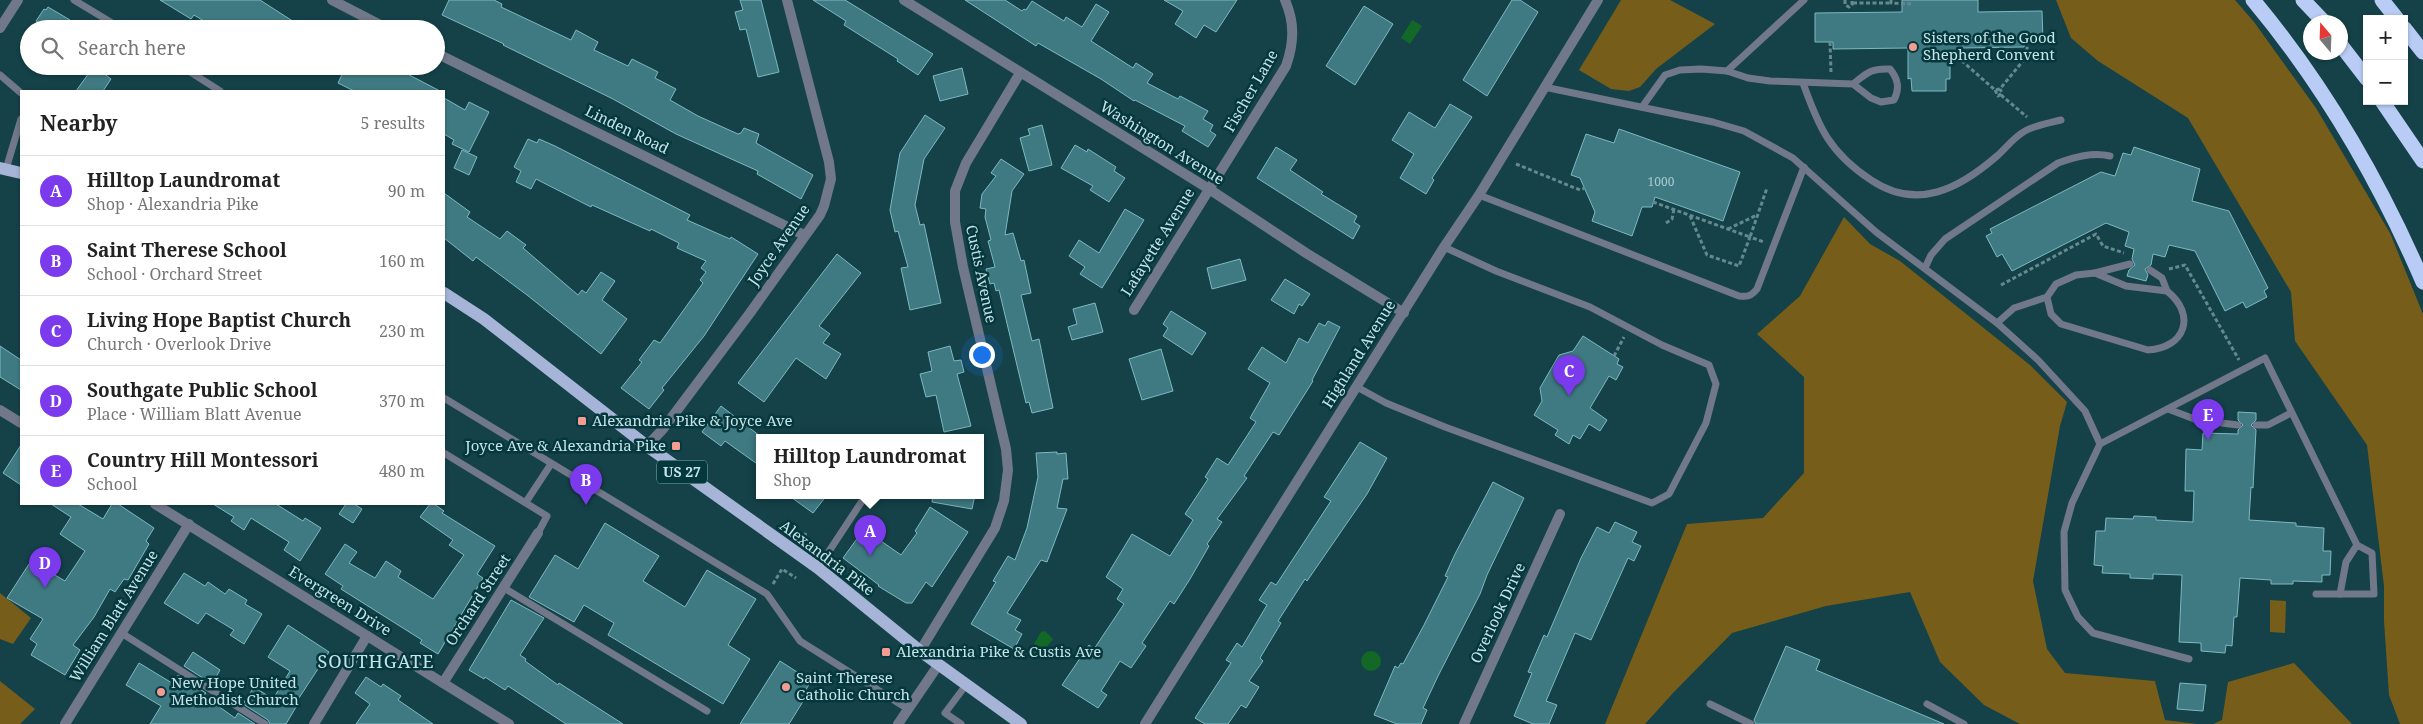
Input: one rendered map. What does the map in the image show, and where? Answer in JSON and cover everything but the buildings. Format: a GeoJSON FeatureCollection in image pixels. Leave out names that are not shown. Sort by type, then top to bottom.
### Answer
{"type":"FeatureCollection","features":[{"type":"Feature","properties":{"kind":"highway"},"geometry":{"type":"LineString","coordinates":[[2253,0],[2287,42],[2357,147],[2392,213],[2423,282]]}},
{"type":"Feature","properties":{"kind":"highway"},"geometry":{"type":"LineString","coordinates":[[2303,0],[2317,15]]}},
{"type":"Feature","properties":{"kind":"highway"},"geometry":{"type":"LineString","coordinates":[[2382,0],[2394,15]]}},
{"type":"Feature","properties":{"kind":"highway"},"geometry":{"type":"LineString","coordinates":[[2408,33],[2423,52]]}},
{"type":"Feature","properties":{"kind":"highway"},"geometry":{"type":"LineString","coordinates":[[2348,54],[2363,74]]}},
{"type":"Feature","properties":{"kind":"highway"},"geometry":{"type":"LineString","coordinates":[[2385,105],[2423,161]]}},
{"type":"Feature","properties":{"kind":"main road"},"geometry":{"type":"LineString","coordinates":[[3,169],[20,173]]}},
{"type":"Feature","properties":{"kind":"main road","name":"Alexandria Pike"},"geometry":{"type":"LineString","coordinates":[[445,294],[484,319],[648,446],[818,568],[920,651],[1021,724]]}},
{"type":"Feature","properties":{"kind":"street"},"geometry":{"type":"LineString","coordinates":[[0,28],[18,0]]}},
{"type":"Feature","properties":{"kind":"street"},"geometry":{"type":"LineString","coordinates":[[332,0],[371,20]]}},
{"type":"Feature","properties":{"kind":"street","name":"Joyce Avenue"},"geometry":{"type":"LineString","coordinates":[[648,446],[663,429],[745,320],[824,206],[831,179],[826,148],[787,0]]}},
{"type":"Feature","properties":{"kind":"street","name":"Washington Avenue"},"geometry":{"type":"LineString","coordinates":[[904,0],[1209,189],[1306,253],[1404,312]]}},
{"type":"Feature","properties":{"kind":"street","name":"Fischer Lane"},"geometry":{"type":"LineString","coordinates":[[1209,189],[1286,66],[1292,48],[1293,31],[1291,14],[1286,0]]}},
{"type":"Feature","properties":{"kind":"street","name":"Highland Avenue"},"geometry":{"type":"LineString","coordinates":[[1145,724],[1444,247],[1479,195],[1598,0]]}},
{"type":"Feature","properties":{"kind":"street","name":"Linden Road"},"geometry":{"type":"LineString","coordinates":[[445,57],[804,235]]}},
{"type":"Feature","properties":{"kind":"street","name":"Custis Avenue"},"geometry":{"type":"LineString","coordinates":[[920,651],[989,541],[1004,502],[1008,470],[1006,449],[963,267],[955,222],[955,201],[959,178],[966,163],[1020,73]]}},
{"type":"Feature","properties":{"kind":"street","name":"Lafayette Avenue"},"geometry":{"type":"LineString","coordinates":[[1134,310],[1209,189]]}},
{"type":"Feature","properties":{"kind":"street"},"geometry":{"type":"LineString","coordinates":[[0,410],[20,422]]}},
{"type":"Feature","properties":{"kind":"street","name":"Evergreen Drive"},"geometry":{"type":"LineString","coordinates":[[157,505],[509,724]]}},
{"type":"Feature","properties":{"kind":"street","name":"Overlook Drive"},"geometry":{"type":"LineString","coordinates":[[1464,724],[1560,514]]}},
{"type":"Feature","properties":{"kind":"street","name":"William Blatt Avenue"},"geometry":{"type":"LineString","coordinates":[[67,723],[189,524]]}},
{"type":"Feature","properties":{"kind":"street","name":"Orchard Street"},"geometry":{"type":"LineString","coordinates":[[443,683],[538,533]]}},
{"type":"Feature","properties":{"kind":"street"},"geometry":{"type":"LineString","coordinates":[[314,724],[367,636]]}},
{"type":"Feature","properties":{"kind":"street"},"geometry":{"type":"LineString","coordinates":[[898,724],[939,664]]}},
{"type":"Feature","properties":{"kind":"lane"},"geometry":{"type":"LineString","coordinates":[[74,0],[107,20]]}},
{"type":"Feature","properties":{"kind":"lane"},"geometry":{"type":"LineString","coordinates":[[1727,71],[1804,0]]}},
{"type":"Feature","properties":{"kind":"lane"},"geometry":{"type":"LineString","coordinates":[[1642,107],[1665,75],[1680,70],[1727,71],[1748,78],[1803,83],[1853,84],[1871,98],[1881,102],[1894,100],[1899,91],[1896,76],[1890,68],[1877,68],[1867,72],[1853,84]]}},
{"type":"Feature","properties":{"kind":"lane"},"geometry":{"type":"LineString","coordinates":[[0,75],[20,92]]}},
{"type":"Feature","properties":{"kind":"lane"},"geometry":{"type":"LineString","coordinates":[[195,75],[218,90]]}},
{"type":"Feature","properties":{"kind":"lane"},"geometry":{"type":"LineString","coordinates":[[1803,83],[1815,117],[1834,149],[1875,184],[1890,192],[1905,196],[1928,196],[1942,191],[1979,170],[2016,137],[2037,126],[2061,120]]}},
{"type":"Feature","properties":{"kind":"lane"},"geometry":{"type":"LineString","coordinates":[[1544,87],[1713,122],[1744,131],[1793,158],[1876,232],[1997,323],[2038,360],[2085,411],[2100,444]]}},
{"type":"Feature","properties":{"kind":"lane"},"geometry":{"type":"LineString","coordinates":[[3,169],[20,121]]}},
{"type":"Feature","properties":{"kind":"lane"},"geometry":{"type":"LineString","coordinates":[[1925,268],[1930,254],[1945,239],[2058,163],[2075,157],[2101,154],[2110,156]]}},
{"type":"Feature","properties":{"kind":"lane"},"geometry":{"type":"LineString","coordinates":[[1479,195],[1739,296],[1752,295],[1757,289],[1804,167]]}},
{"type":"Feature","properties":{"kind":"lane"},"geometry":{"type":"LineString","coordinates":[[1357,387],[1386,403],[1445,427],[1652,503],[1668,494],[1694,448],[1712,400],[1716,384],[1709,364],[1629,328],[1590,307],[1496,271],[1444,247]]}},
{"type":"Feature","properties":{"kind":"lane"},"geometry":{"type":"LineString","coordinates":[[1997,323],[2014,308],[2047,297],[2056,284],[2076,275],[2095,273],[2131,260]]}},
{"type":"Feature","properties":{"kind":"lane"},"geometry":{"type":"LineString","coordinates":[[2047,297],[2051,314],[2061,324],[2148,350],[2160,349],[2177,340],[2184,327],[2182,308],[2167,291],[2162,278],[2150,270]]}},
{"type":"Feature","properties":{"kind":"lane"},"geometry":{"type":"LineString","coordinates":[[2095,273],[2126,286],[2167,291]]}},
{"type":"Feature","properties":{"kind":"lane"},"geometry":{"type":"LineString","coordinates":[[2189,659],[2093,633],[2078,617],[2065,590],[2064,532],[2072,503],[2100,444],[2265,358],[2357,545],[2372,553],[2374,594],[2316,594]]}},
{"type":"Feature","properties":{"kind":"lane"},"geometry":{"type":"LineString","coordinates":[[445,399],[767,594],[800,641],[908,709]]}},
{"type":"Feature","properties":{"kind":"lane"},"geometry":{"type":"LineString","coordinates":[[2168,409],[2197,420],[2238,425]]}},
{"type":"Feature","properties":{"kind":"lane"},"geometry":{"type":"LineString","coordinates":[[2256,425],[2268,424],[2291,413]]}},
{"type":"Feature","properties":{"kind":"lane"},"geometry":{"type":"LineString","coordinates":[[445,454],[548,516],[538,533]]}},
{"type":"Feature","properties":{"kind":"lane"},"geometry":{"type":"LineString","coordinates":[[526,502],[551,464]]}},
{"type":"Feature","properties":{"kind":"lane"},"geometry":{"type":"LineString","coordinates":[[818,568],[863,499]]}},
{"type":"Feature","properties":{"kind":"lane"},"geometry":{"type":"LineString","coordinates":[[2340,594],[2346,562],[2357,545]]}},
{"type":"Feature","properties":{"kind":"lane"},"geometry":{"type":"LineString","coordinates":[[504,588],[707,711]]}},
{"type":"Feature","properties":{"kind":"lane"},"geometry":{"type":"LineString","coordinates":[[123,634],[265,724]]}},
{"type":"Feature","properties":{"kind":"lane"},"geometry":{"type":"LineString","coordinates":[[961,724],[945,713],[966,685]]}},
{"type":"Feature","properties":{"kind":"lane"},"geometry":{"type":"LineString","coordinates":[[1710,704],[1751,724]]}},
{"type":"Feature","properties":{"kind":"lane"},"geometry":{"type":"LineString","coordinates":[[1927,704],[1964,724]]}},
{"type":"Feature","properties":{"kind":"path"},"geometry":{"type":"LineString","coordinates":[[1845,0],[1847,6],[1852,5],[1852,1],[1891,1],[1911,4]]}},
{"type":"Feature","properties":{"kind":"path"},"geometry":{"type":"LineString","coordinates":[[2000,95],[2000,89],[2027,56],[2027,41]]}},
{"type":"Feature","properties":{"kind":"path"},"geometry":{"type":"LineString","coordinates":[[1830,42],[1832,83]]}},
{"type":"Feature","properties":{"kind":"path"},"geometry":{"type":"LineString","coordinates":[[1957,58],[1957,60],[1962,61],[1995,90],[1996,95],[2000,95],[2037,126]]}},
{"type":"Feature","properties":{"kind":"path"},"geometry":{"type":"LineString","coordinates":[[1995,90],[2000,89]]}},
{"type":"Feature","properties":{"kind":"path"},"geometry":{"type":"LineString","coordinates":[[1516,164],[1580,190],[1585,188]]}},
{"type":"Feature","properties":{"kind":"path"},"geometry":{"type":"LineString","coordinates":[[1690,215],[1708,255],[1739,266],[1767,188]]}},
{"type":"Feature","properties":{"kind":"path"},"geometry":{"type":"LineString","coordinates":[[1653,202],[1774,246]]}},
{"type":"Feature","properties":{"kind":"path"},"geometry":{"type":"LineString","coordinates":[[1666,223],[1672,219],[1674,209]]}},
{"type":"Feature","properties":{"kind":"path"},"geometry":{"type":"LineString","coordinates":[[1728,229],[1758,215]]}},
{"type":"Feature","properties":{"kind":"path"},"geometry":{"type":"LineString","coordinates":[[2001,285],[2096,234],[2103,246],[2131,260]]}},
{"type":"Feature","properties":{"kind":"path"},"geometry":{"type":"LineString","coordinates":[[2165,268],[2172,270],[2185,265],[2244,369]]}},
{"type":"Feature","properties":{"kind":"path"},"geometry":{"type":"LineString","coordinates":[[1614,356],[1629,328]]}},
{"type":"Feature","properties":{"kind":"path"},"geometry":{"type":"LineString","coordinates":[[806,533],[804,537],[818,548]]}},
{"type":"Feature","properties":{"kind":"path"},"geometry":{"type":"LineString","coordinates":[[767,594],[782,569],[796,578]]}},
{"type":"Feature","properties":{"kind":"shaded area"},"geometry":{"type":"Polygon","coordinates":[[[1621,0],[1670,0],[1715,24],[1656,69],[1640,87],[1629,91],[1611,89],[1579,70],[1621,0]]]}},
{"type":"Feature","properties":{"kind":"shaded area"},"geometry":{"type":"Polygon","coordinates":[[[2056,0],[2235,0],[2254,22],[2316,108],[2390,233],[2423,314],[2423,724],[2400,724],[2389,695],[2384,621],[2384,586],[2367,445],[2295,341],[2291,292],[2188,118],[2098,61],[2071,38],[2056,0]]]}},
{"type":"Feature","properties":{"kind":"shaded area"},"geometry":{"type":"Polygon","coordinates":[[[1412,20],[1422,26],[1410,44],[1401,38],[1412,20]]]}},
{"type":"Feature","properties":{"kind":"shaded area"},"geometry":{"type":"Polygon","coordinates":[[[1844,217],[1870,244],[1900,261],[2030,365],[2067,402],[2060,426],[2033,581],[2047,649],[2065,673],[2155,681],[2165,720],[2197,724],[2020,724],[1984,705],[1940,662],[1910,592],[1826,606],[1732,633],[1645,724],[1605,724],[1687,524],[1763,518],[1804,473],[1804,377],[1757,334],[1800,296],[1844,217]]]}},
{"type":"Feature","properties":{"kind":"shaded area"},"geometry":{"type":"Polygon","coordinates":[[[0,593],[31,618],[13,644],[0,639],[0,593]]]}},
{"type":"Feature","properties":{"kind":"shaded area"},"geometry":{"type":"Polygon","coordinates":[[[2270,600],[2286,601],[2285,633],[2270,632],[2270,600]]]}},
{"type":"Feature","properties":{"kind":"shaded area"},"geometry":{"type":"Polygon","coordinates":[[[1045,631],[1053,639],[1041,654],[1035,658],[1031,654],[1031,649],[1041,632],[1045,631]]]}},
{"type":"Feature","properties":{"kind":"shaded area"},"geometry":{"type":"Polygon","coordinates":[[[1371,651],[1378,654],[1381,661],[1378,668],[1371,671],[1364,668],[1361,661],[1364,654],[1371,651]]]}},
{"type":"Feature","properties":{"kind":"shaded area"},"geometry":{"type":"Polygon","coordinates":[[[2294,663],[2352,724],[2213,724],[2222,720],[2228,682],[2294,663]]]}},
{"type":"Feature","properties":{"kind":"shaded area"},"geometry":{"type":"Polygon","coordinates":[[[0,681],[35,709],[20,724],[0,724],[0,681]]]}},
{"type":"Feature","properties":{"kind":"place","name":"Sisters of the Good Shepherd Convent"},"geometry":{"type":"Point","coordinates":[1913,47]}},
{"type":"Feature","properties":{"kind":"place","name":"Living Hope Baptist Church"},"geometry":{"type":"Point","coordinates":[1569,396]}},
{"type":"Feature","properties":{"kind":"place","name":"Alexandria Pike & Joyce Ave"},"geometry":{"type":"Point","coordinates":[582,421]}},
{"type":"Feature","properties":{"kind":"place","name":"Country Hill Montessori"},"geometry":{"type":"Point","coordinates":[2208,440]}},
{"type":"Feature","properties":{"kind":"place","name":"Joyce Ave & Alexandria Pike"},"geometry":{"type":"Point","coordinates":[676,446]}},
{"type":"Feature","properties":{"kind":"place","name":"Saint Therese School"},"geometry":{"type":"Point","coordinates":[586,505]}},
{"type":"Feature","properties":{"kind":"place","name":"Hilltop Laundromat"},"geometry":{"type":"Point","coordinates":[870,556]}},
{"type":"Feature","properties":{"kind":"place","name":"Southgate Public School"},"geometry":{"type":"Point","coordinates":[45,588]}},
{"type":"Feature","properties":{"kind":"place","name":"Alexandria Pike & Custis Ave"},"geometry":{"type":"Point","coordinates":[886,652]}},
{"type":"Feature","properties":{"kind":"place","name":"Saint Therese Catholic Church"},"geometry":{"type":"Point","coordinates":[786,687]}},
{"type":"Feature","properties":{"kind":"place","name":"New Hope United Methodist Church"},"geometry":{"type":"Point","coordinates":[161,692]}},
{"type":"Feature","properties":{"kind":"district","name":"SOUTHGATE"},"geometry":{"type":"Point","coordinates":[376,662]}}]}
